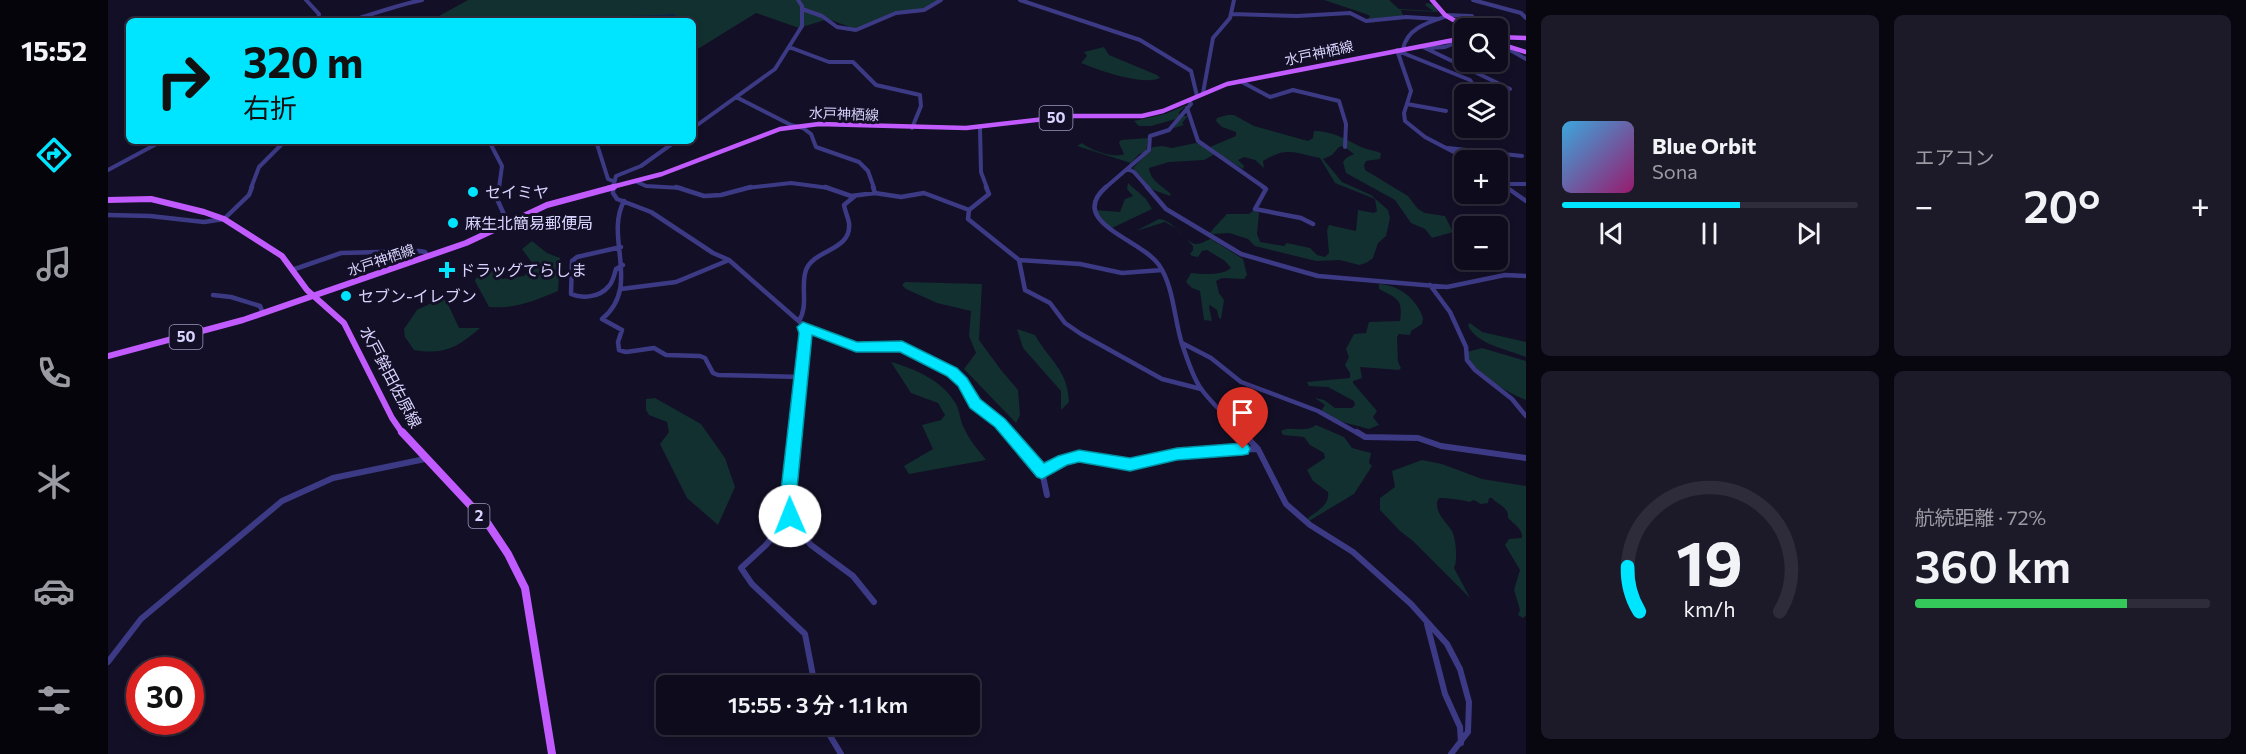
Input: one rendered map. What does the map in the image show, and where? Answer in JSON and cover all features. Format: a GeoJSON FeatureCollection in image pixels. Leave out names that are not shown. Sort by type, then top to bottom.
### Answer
{"type":"FeatureCollection","features":[{"type":"Feature","properties":{"kind":"main road"},"geometry":{"type":"LineString","coordinates":[[1432,0],[1446,16],[1454,21]]}},
{"type":"Feature","properties":{"kind":"main road"},"geometry":{"type":"LineString","coordinates":[[1508,37],[1526,38]]}},
{"type":"Feature","properties":{"kind":"main road","name":"水戸神栖線"},"geometry":{"type":"LineString","coordinates":[[108,356],[202,332],[263,313],[475,239],[554,202],[612,184],[635,181],[675,170],[768,132],[819,124],[980,128],[1071,116],[1151,114],[1240,81],[1454,39]]}},
{"type":"Feature","properties":{"kind":"main road"},"geometry":{"type":"LineString","coordinates":[[1508,46],[1526,52]]}},
{"type":"Feature","properties":{"kind":"main road","name":"水戸鉾田佐原線"},"geometry":{"type":"LineString","coordinates":[[108,200],[135,198],[159,201],[224,219],[282,256],[313,296],[344,323],[392,417],[410,443],[488,524],[508,554],[525,588],[552,754]]}},
{"type":"Feature","properties":{"kind":"street"},"geometry":{"type":"LineString","coordinates":[[306,0],[319,14],[318,18]]}},
{"type":"Feature","properties":{"kind":"street"},"geometry":{"type":"LineString","coordinates":[[361,18],[383,12],[396,5],[422,0]]}},
{"type":"Feature","properties":{"kind":"street"},"geometry":{"type":"LineString","coordinates":[[696,126],[770,74],[802,26],[802,9],[798,0]]}},
{"type":"Feature","properties":{"kind":"street"},"geometry":{"type":"LineString","coordinates":[[802,9],[826,18],[837,27],[856,30],[896,13],[924,10],[941,0]]}},
{"type":"Feature","properties":{"kind":"street"},"geometry":{"type":"LineString","coordinates":[[1020,0],[1154,46],[1191,70],[1200,95]]}},
{"type":"Feature","properties":{"kind":"street"},"geometry":{"type":"LineString","coordinates":[[1200,95],[1213,38],[1232,14],[1234,1],[1228,0]]}},
{"type":"Feature","properties":{"kind":"street"},"geometry":{"type":"LineString","coordinates":[[1473,0],[1521,13],[1526,18]]}},
{"type":"Feature","properties":{"kind":"street"},"geometry":{"type":"LineString","coordinates":[[1232,14],[1298,16],[1350,13],[1366,21],[1406,17],[1439,19]]}},
{"type":"Feature","properties":{"kind":"street"},"geometry":{"type":"LineString","coordinates":[[1454,152],[1425,137],[1407,124],[1404,116],[1411,91],[1400,50],[1410,34],[1439,19],[1446,16],[1472,16]]}},
{"type":"Feature","properties":{"kind":"street"},"geometry":{"type":"LineString","coordinates":[[789,47],[829,62],[854,62],[876,85],[920,95],[921,106],[912,128]]}},
{"type":"Feature","properties":{"kind":"street"},"geometry":{"type":"LineString","coordinates":[[1423,47],[1510,88]]}},
{"type":"Feature","properties":{"kind":"street"},"geometry":{"type":"LineString","coordinates":[[1508,48],[1526,58]]}},
{"type":"Feature","properties":{"kind":"street"},"geometry":{"type":"LineString","coordinates":[[1400,50],[1470,80],[1473,84]]}},
{"type":"Feature","properties":{"kind":"street"},"geometry":{"type":"LineString","coordinates":[[1240,81],[1270,97],[1293,90],[1339,101],[1345,118],[1347,137],[1345,147]]}},
{"type":"Feature","properties":{"kind":"street"},"geometry":{"type":"LineString","coordinates":[[735,97],[811,134],[816,147],[860,162],[868,171],[875,194]]}},
{"type":"Feature","properties":{"kind":"street"},"geometry":{"type":"LineString","coordinates":[[1189,100],[1191,104],[1171,129],[1150,136],[1149,150],[1096,196],[1093,204],[1094,215],[1105,226],[1149,255],[1162,270],[1171,296],[1182,343],[1201,389],[1258,449],[1278,493],[1291,511],[1353,552],[1448,644],[1460,669],[1469,702],[1470,723],[1466,736],[1451,754]]}},
{"type":"Feature","properties":{"kind":"street"},"geometry":{"type":"LineString","coordinates":[[1407,104],[1446,111]]}},
{"type":"Feature","properties":{"kind":"street"},"geometry":{"type":"LineString","coordinates":[[1187,108],[1198,141],[1266,189],[1255,209],[1301,218],[1313,224]]}},
{"type":"Feature","properties":{"kind":"street"},"geometry":{"type":"LineString","coordinates":[[980,128],[981,172],[988,194],[969,210],[968,219],[1019,260],[1080,264],[1122,273],[1162,270]]}},
{"type":"Feature","properties":{"kind":"street"},"geometry":{"type":"LineString","coordinates":[[108,171],[157,144]]}},
{"type":"Feature","properties":{"kind":"street"},"geometry":{"type":"LineString","coordinates":[[108,215],[150,216],[204,222],[224,219],[249,195],[259,167],[282,144]]}},
{"type":"Feature","properties":{"kind":"street"},"geometry":{"type":"LineString","coordinates":[[491,144],[502,166],[497,199],[508,223]]}},
{"type":"Feature","properties":{"kind":"street"},"geometry":{"type":"LineString","coordinates":[[597,144],[608,179],[612,184],[614,196],[651,212],[713,253],[729,260],[803,327],[805,333],[788,499],[790,516],[804,539],[853,577],[874,602]]}},
{"type":"Feature","properties":{"kind":"street"},"geometry":{"type":"LineString","coordinates":[[612,184],[617,175],[641,166],[672,144]]}},
{"type":"Feature","properties":{"kind":"street"},"geometry":{"type":"LineString","coordinates":[[1447,148],[1522,156]]}},
{"type":"Feature","properties":{"kind":"street"},"geometry":{"type":"LineString","coordinates":[[1128,169],[1134,172],[1166,209],[1241,254],[1318,276],[1463,286],[1499,274],[1526,276]]}},
{"type":"Feature","properties":{"kind":"street"},"geometry":{"type":"LineString","coordinates":[[635,181],[646,186],[677,187],[704,196],[721,195],[755,186],[791,183],[822,186],[855,196],[875,194],[895,197],[928,194],[969,210]]}},
{"type":"Feature","properties":{"kind":"street"},"geometry":{"type":"LineString","coordinates":[[1508,184],[1526,184]]}},
{"type":"Feature","properties":{"kind":"street"},"geometry":{"type":"LineString","coordinates":[[1508,188],[1526,201]]}},
{"type":"Feature","properties":{"kind":"street"},"geometry":{"type":"LineString","coordinates":[[799,321],[805,308],[803,291],[807,268],[812,262],[845,240],[850,224],[844,205],[855,196]]}},
{"type":"Feature","properties":{"kind":"street"},"geometry":{"type":"LineString","coordinates":[[624,201],[618,212],[623,266],[621,289],[616,305],[602,319],[622,330],[618,342],[619,350],[626,352],[654,348],[666,356],[700,356],[705,358],[713,373],[718,375],[801,376]]}},
{"type":"Feature","properties":{"kind":"street"},"geometry":{"type":"LineString","coordinates":[[621,247],[573,259],[570,265],[571,294],[578,298],[604,291],[611,285],[618,267],[623,266]]}},
{"type":"Feature","properties":{"kind":"street"},"geometry":{"type":"LineString","coordinates":[[292,270],[341,253],[423,251],[428,256]]}},
{"type":"Feature","properties":{"kind":"street"},"geometry":{"type":"LineString","coordinates":[[621,289],[676,282],[729,260]]}},
{"type":"Feature","properties":{"kind":"street"},"geometry":{"type":"LineString","coordinates":[[1019,260],[1025,290],[1050,303],[1068,326],[1162,378],[1201,389]]}},
{"type":"Feature","properties":{"kind":"street"},"geometry":{"type":"LineString","coordinates":[[1430,285],[1450,312],[1466,347],[1467,360],[1475,370],[1512,399],[1526,416]]}},
{"type":"Feature","properties":{"kind":"street"},"geometry":{"type":"LineString","coordinates":[[213,295],[227,294],[238,301],[260,306],[263,313]]}},
{"type":"Feature","properties":{"kind":"street"},"geometry":{"type":"LineString","coordinates":[[803,327],[856,347],[902,346],[952,372],[963,382],[975,404],[1000,423],[1042,472],[1047,495]]}},
{"type":"Feature","properties":{"kind":"street"},"geometry":{"type":"LineString","coordinates":[[1182,343],[1211,358],[1241,382],[1318,411],[1365,437],[1418,438],[1441,446],[1526,458]]}},
{"type":"Feature","properties":{"kind":"street"},"geometry":{"type":"LineString","coordinates":[[1042,472],[1063,460],[1079,456],[1130,465],[1197,451],[1258,449]]}},
{"type":"Feature","properties":{"kind":"street"},"geometry":{"type":"LineString","coordinates":[[108,662],[141,619],[282,501],[299,491],[349,473],[425,459]]}},
{"type":"Feature","properties":{"kind":"street"},"geometry":{"type":"LineString","coordinates":[[790,516],[741,568],[752,584],[805,634],[813,675]]}},
{"type":"Feature","properties":{"kind":"street"},"geometry":{"type":"LineString","coordinates":[[1425,620],[1445,694],[1460,727],[1461,743]]}},
{"type":"Feature","properties":{"kind":"street"},"geometry":{"type":"LineString","coordinates":[[830,735],[841,754]]}},
{"type":"Feature","properties":{"kind":"green space"},"geometry":{"type":"Polygon","coordinates":[[[468,0],[940,0],[920,12],[899,11],[855,29],[828,19],[799,28],[756,13],[696,50],[696,18],[435,18],[468,0]]]}},
{"type":"Feature","properties":{"kind":"green space"},"geometry":{"type":"Polygon","coordinates":[[[1324,0],[1389,0],[1399,9],[1433,11],[1425,5],[1427,3],[1434,5],[1438,12],[1401,10],[1403,16],[1368,19],[1370,16],[1366,14],[1324,0]]]}},
{"type":"Feature","properties":{"kind":"green space"},"geometry":{"type":"Polygon","coordinates":[[[1104,47],[1109,55],[1160,78],[1132,79],[1081,63],[1087,56],[1084,52],[1104,47]]]}},
{"type":"Feature","properties":{"kind":"green space"},"geometry":{"type":"Polygon","coordinates":[[[1187,105],[1179,112],[1179,116],[1188,116],[1182,123],[1184,125],[1174,128],[1178,121],[1176,119],[1151,126],[1139,126],[1134,121],[1165,114],[1187,105]]]}},
{"type":"Feature","properties":{"kind":"green space"},"geometry":{"type":"Polygon","coordinates":[[[1234,115],[1254,126],[1308,141],[1313,138],[1314,131],[1327,132],[1363,148],[1381,153],[1380,159],[1366,161],[1365,170],[1408,196],[1418,209],[1425,213],[1445,216],[1453,232],[1432,238],[1425,229],[1411,223],[1395,200],[1346,173],[1343,162],[1354,154],[1343,146],[1323,159],[1342,182],[1371,195],[1388,210],[1390,218],[1386,236],[1378,243],[1373,258],[1366,263],[1359,265],[1340,260],[1316,261],[1255,246],[1248,239],[1229,233],[1210,233],[1227,214],[1249,214],[1254,210],[1259,213],[1257,234],[1260,242],[1284,246],[1287,243],[1310,248],[1317,255],[1325,257],[1329,253],[1327,230],[1329,225],[1356,231],[1358,210],[1374,213],[1377,211],[1375,199],[1335,183],[1320,158],[1297,153],[1285,152],[1271,156],[1263,161],[1264,168],[1255,160],[1244,157],[1238,160],[1244,166],[1243,169],[1217,153],[1204,160],[1169,162],[1149,168],[1154,179],[1171,194],[1170,196],[1151,189],[1133,168],[1153,147],[1172,148],[1196,143],[1210,147],[1236,136],[1236,132],[1222,127],[1216,121],[1217,118],[1234,115]]]}},
{"type":"Feature","properties":{"kind":"green space"},"geometry":{"type":"Polygon","coordinates":[[[1148,138],[1146,152],[1139,154],[1131,163],[1077,146],[1082,143],[1103,153],[1120,155],[1124,154],[1119,143],[1121,140],[1148,138]]]}},
{"type":"Feature","properties":{"kind":"green space"},"geometry":{"type":"Polygon","coordinates":[[[1128,183],[1146,199],[1152,209],[1112,228],[1095,210],[1120,212],[1125,199],[1133,196],[1127,189],[1128,183]]]}},
{"type":"Feature","properties":{"kind":"green space"},"geometry":{"type":"Polygon","coordinates":[[[1159,219],[1165,220],[1176,228],[1165,222],[1136,231],[1159,219]]]}},
{"type":"Feature","properties":{"kind":"green space"},"geometry":{"type":"Polygon","coordinates":[[[1184,236],[1197,244],[1211,239],[1243,259],[1247,275],[1244,279],[1222,278],[1216,281],[1219,293],[1224,300],[1221,319],[1217,310],[1210,305],[1212,321],[1204,320],[1200,291],[1192,288],[1186,282],[1191,273],[1218,273],[1231,268],[1225,261],[1207,250],[1202,251],[1198,257],[1192,256],[1190,254],[1193,246],[1184,236]]]}},
{"type":"Feature","properties":{"kind":"green space"},"geometry":{"type":"Polygon","coordinates":[[[532,241],[547,253],[560,258],[558,291],[516,305],[489,307],[475,281],[479,275],[489,271],[497,272],[502,279],[524,276],[533,264],[522,249],[532,241]]]}},
{"type":"Feature","properties":{"kind":"green space"},"geometry":{"type":"Polygon","coordinates":[[[905,282],[982,284],[979,340],[1018,390],[1020,415],[1016,423],[964,369],[976,353],[969,336],[971,311],[937,303],[906,289],[902,285],[905,282]]]}},
{"type":"Feature","properties":{"kind":"green space"},"geometry":{"type":"Polygon","coordinates":[[[1379,284],[1393,287],[1406,294],[1412,299],[1423,318],[1422,324],[1411,331],[1410,335],[1399,334],[1397,337],[1398,362],[1401,368],[1399,370],[1360,367],[1362,378],[1353,381],[1377,411],[1373,417],[1379,425],[1369,429],[1341,421],[1323,412],[1325,405],[1315,398],[1324,400],[1335,408],[1352,408],[1355,405],[1354,401],[1328,387],[1309,386],[1307,382],[1350,378],[1345,365],[1349,357],[1346,349],[1354,334],[1366,333],[1369,322],[1400,321],[1401,308],[1398,300],[1379,289],[1379,284]]]}},
{"type":"Feature","properties":{"kind":"green space"},"geometry":{"type":"Polygon","coordinates":[[[438,300],[446,300],[459,328],[480,328],[464,341],[442,351],[414,350],[405,337],[404,329],[417,310],[438,300]]]}},
{"type":"Feature","properties":{"kind":"green space"},"geometry":{"type":"Polygon","coordinates":[[[1470,323],[1482,332],[1526,342],[1526,357],[1485,342],[1472,332],[1468,325],[1470,323]]]}},
{"type":"Feature","properties":{"kind":"green space"},"geometry":{"type":"Polygon","coordinates":[[[1017,329],[1035,335],[1061,373],[1068,391],[1069,402],[1061,410],[1061,391],[1023,348],[1017,329]]]}},
{"type":"Feature","properties":{"kind":"green space"},"geometry":{"type":"Polygon","coordinates":[[[1482,348],[1526,361],[1526,400],[1500,387],[1475,367],[1467,352],[1482,348]]]}},
{"type":"Feature","properties":{"kind":"green space"},"geometry":{"type":"Polygon","coordinates":[[[891,362],[918,372],[943,388],[956,404],[969,438],[986,460],[909,474],[904,466],[933,449],[922,425],[941,420],[945,415],[938,403],[911,393],[891,362]]]}},
{"type":"Feature","properties":{"kind":"green space"},"geometry":{"type":"Polygon","coordinates":[[[655,398],[701,424],[725,458],[735,487],[718,525],[687,498],[660,444],[669,432],[667,422],[649,415],[646,410],[646,399],[655,398]]]}},
{"type":"Feature","properties":{"kind":"green space"},"geometry":{"type":"Polygon","coordinates":[[[1316,425],[1344,437],[1352,448],[1371,453],[1369,463],[1372,466],[1354,494],[1309,521],[1308,518],[1322,507],[1328,497],[1328,492],[1313,481],[1307,470],[1325,458],[1324,453],[1310,445],[1304,437],[1283,435],[1281,431],[1306,429],[1316,425]]]}},
{"type":"Feature","properties":{"kind":"green space"},"geometry":{"type":"Polygon","coordinates":[[[1422,460],[1442,464],[1482,479],[1526,486],[1526,615],[1523,618],[1518,615],[1520,610],[1514,590],[1520,570],[1505,545],[1509,539],[1522,538],[1522,535],[1518,527],[1508,518],[1505,509],[1492,498],[1489,498],[1488,503],[1481,504],[1474,500],[1469,502],[1442,498],[1439,498],[1437,502],[1440,514],[1453,535],[1456,555],[1454,568],[1470,598],[1380,510],[1380,498],[1395,487],[1392,471],[1422,460]]]}},
{"type":"Feature","properties":{"kind":"water"},"geometry":{"type":"Polygon","coordinates":[[[674,14],[677,18],[618,18],[674,14]]]}},
{"type":"Feature","properties":{"kind":"place","name":"セイミヤ"},"geometry":{"type":"Point","coordinates":[473,192]}},
{"type":"Feature","properties":{"kind":"place","name":"麻生北簡易郵便局"},"geometry":{"type":"Point","coordinates":[453,223]}},
{"type":"Feature","properties":{"kind":"place","name":"ドラッグてらしま"},"geometry":{"type":"Point","coordinates":[447,270]}},
{"type":"Feature","properties":{"kind":"place","name":"セブン-イレブン"},"geometry":{"type":"Point","coordinates":[346,296]}},
{"type":"Feature","properties":{"kind":"route"},"geometry":{"type":"LineString","coordinates":[[790,516],[788,499],[805,333],[803,327],[856,347],[902,346],[952,372],[963,382],[975,404],[1000,423],[1042,472],[1063,460],[1079,456],[1130,465],[1197,451],[1243,449]]}}]}
